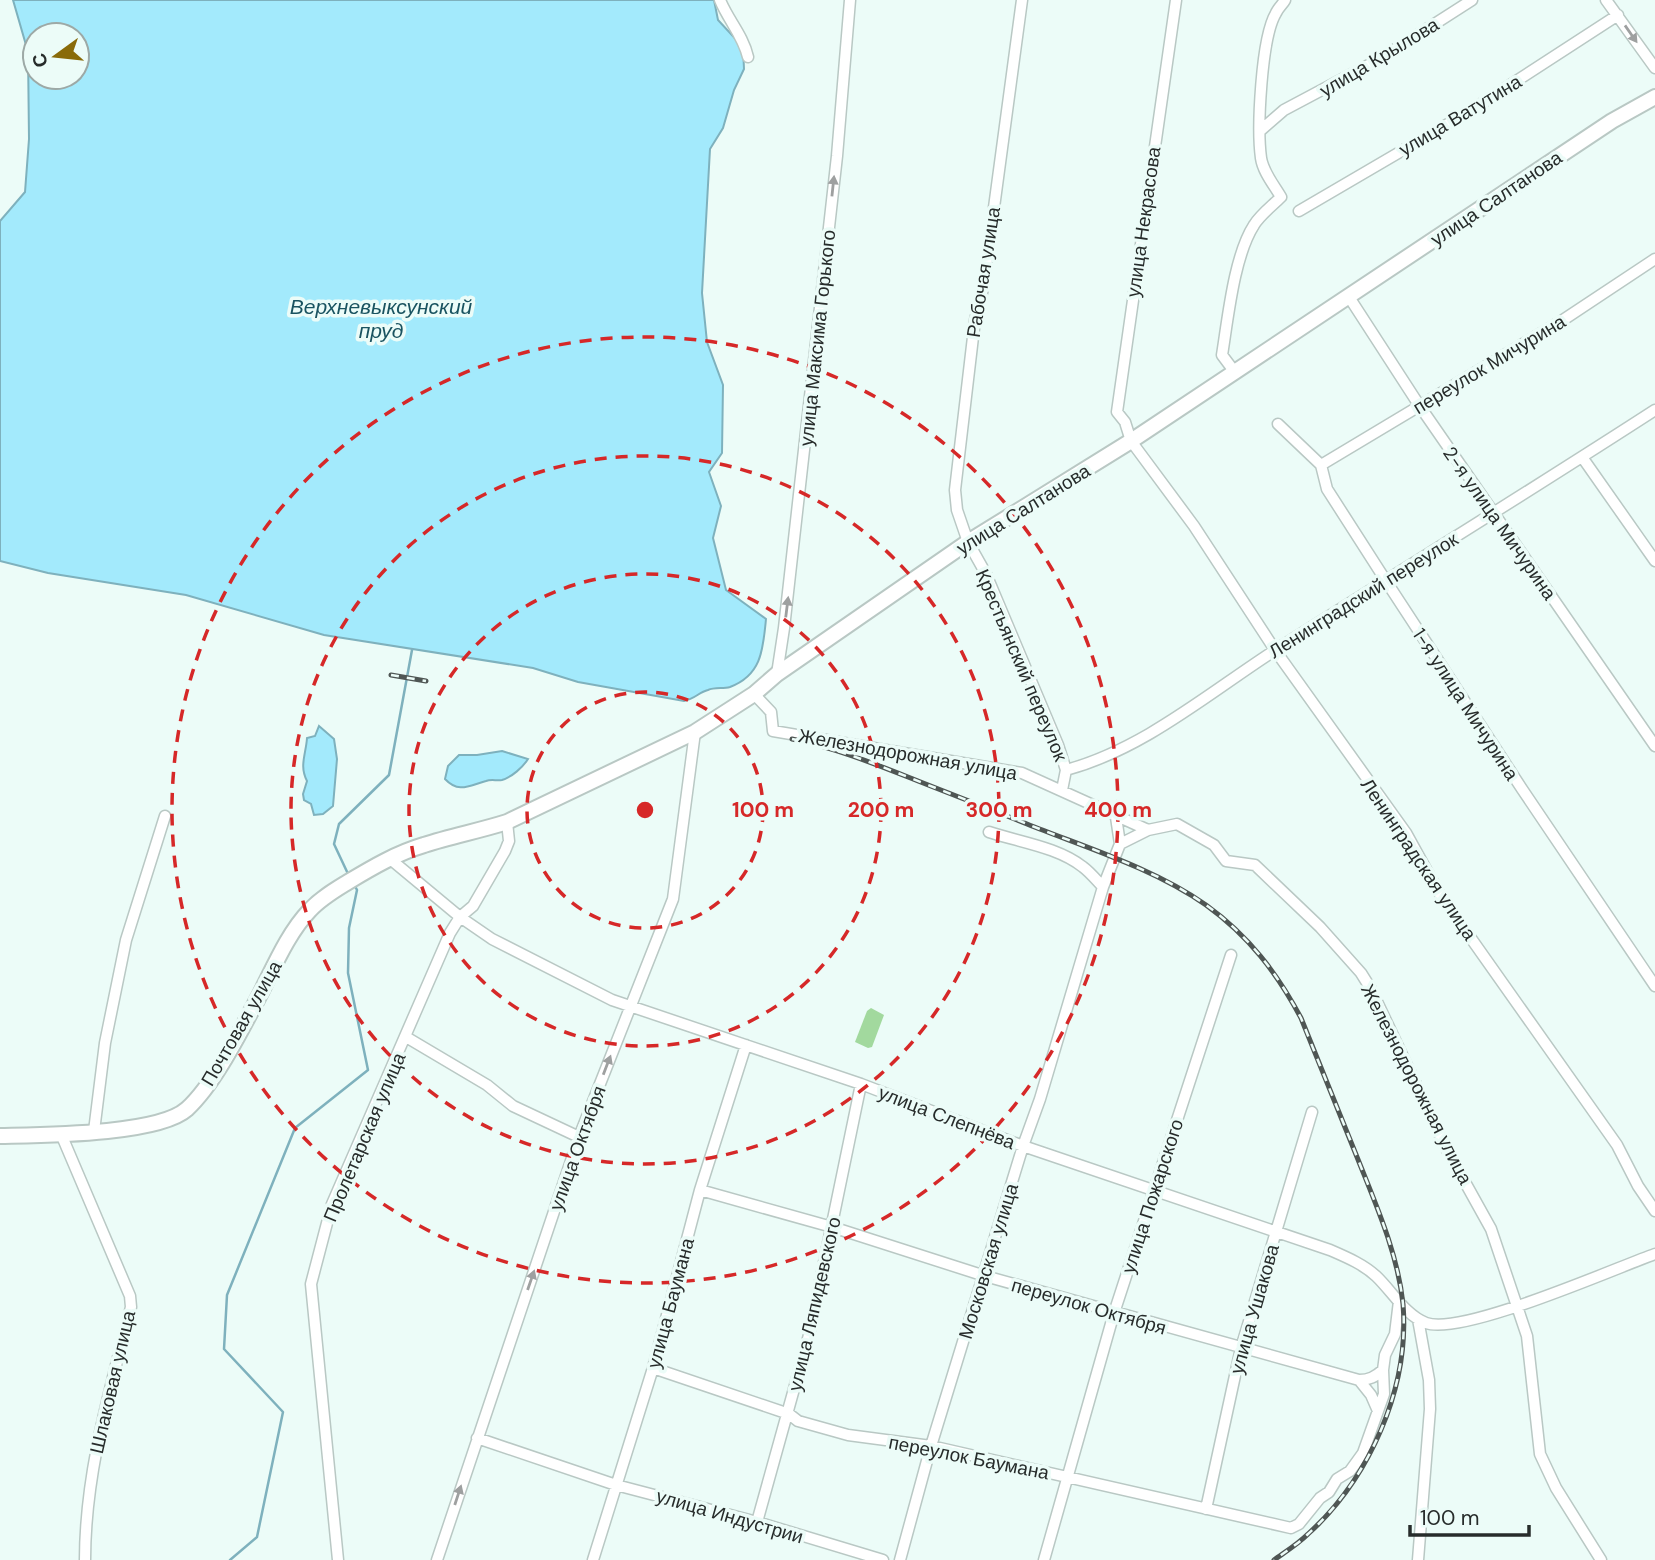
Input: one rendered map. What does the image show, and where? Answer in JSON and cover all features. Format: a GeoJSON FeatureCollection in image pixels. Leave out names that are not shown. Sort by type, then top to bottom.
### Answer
{"type":"FeatureCollection","features":[{"type":"Feature","properties":{"kind":"main road","name":"улица Салтанова"},"geometry":{"type":"LineString","coordinates":[[366,872],[389,858],[426,844],[507,822],[695,732],[754,694],[777,674],[968,542],[1131,441],[1612,121],[1655,97]]}},
{"type":"Feature","properties":{"kind":"main road","name":"Почтовая улица"},"geometry":{"type":"LineString","coordinates":[[0,1136],[61,1134],[157,1124],[171,1119],[187,1108],[218,1069],[308,911],[366,872]]}},
{"type":"Feature","properties":{"kind":"street"},"geometry":{"type":"LineString","coordinates":[[720,0],[740,34],[748,57]]}},
{"type":"Feature","properties":{"kind":"street","name":"улица Максима Горького"},"geometry":{"type":"LineString","coordinates":[[777,674],[831,208],[850,0]]}},
{"type":"Feature","properties":{"kind":"street","name":"Рабочая улица"},"geometry":{"type":"LineString","coordinates":[[968,542],[957,510],[955,490],[975,320],[983,289],[1022,0]]}},
{"type":"Feature","properties":{"kind":"street","name":"улица Некрасова"},"geometry":{"type":"LineString","coordinates":[[1131,441],[1125,422],[1116,412],[1176,0]]}},
{"type":"Feature","properties":{"kind":"street"},"geometry":{"type":"LineString","coordinates":[[1234,371],[1222,355],[1242,254],[1254,225],[1281,197],[1261,160],[1261,107],[1271,26],[1276,13],[1286,0]]}},
{"type":"Feature","properties":{"kind":"street","name":"улица Крылова"},"geometry":{"type":"LineString","coordinates":[[1261,130],[1283,110],[1380,59],[1472,0]]}},
{"type":"Feature","properties":{"kind":"street"},"geometry":{"type":"LineString","coordinates":[[1606,0],[1655,68]]}},
{"type":"Feature","properties":{"kind":"street","name":"улица Ватутина"},"geometry":{"type":"LineString","coordinates":[[1300,211],[1470,111],[1618,15]]}},
{"type":"Feature","properties":{"kind":"street"},"geometry":{"type":"LineString","coordinates":[[1261,107],[1283,110]]}},
{"type":"Feature","properties":{"kind":"street","name":"переулок Мичурина"},"geometry":{"type":"LineString","coordinates":[[1321,465],[1563,320],[1655,259]]}},
{"type":"Feature","properties":{"kind":"street","name":"2-я улица Мичурина"},"geometry":{"type":"LineString","coordinates":[[1349,297],[1419,405],[1655,746]]}},
{"type":"Feature","properties":{"kind":"street","name":"Ленинградский переулок"},"geometry":{"type":"LineString","coordinates":[[1066,770],[1093,763],[1151,733],[1275,650],[1655,410]]}},
{"type":"Feature","properties":{"kind":"street","name":"1-я улица Мичурина"},"geometry":{"type":"LineString","coordinates":[[1278,424],[1321,465],[1327,489],[1655,986]]}},
{"type":"Feature","properties":{"kind":"street","name":"Ленинградская улица"},"geometry":{"type":"LineString","coordinates":[[1131,441],[1194,526],[1275,650],[1406,833],[1439,893],[1617,1145],[1638,1186],[1655,1211]]}},
{"type":"Feature","properties":{"kind":"street"},"geometry":{"type":"LineString","coordinates":[[1582,457],[1655,561]]}},
{"type":"Feature","properties":{"kind":"street","name":"Крестьянский переулок"},"geometry":{"type":"LineString","coordinates":[[968,542],[986,574],[1058,745],[1066,770],[1062,790]]}},
{"type":"Feature","properties":{"kind":"street","name":"Железнодорожная улица"},"geometry":{"type":"LineString","coordinates":[[754,694],[771,712],[772,731],[1021,773],[1148,830],[1177,824],[1213,845],[1226,860],[1255,865],[1320,927],[1361,973],[1446,1148],[1491,1229],[1527,1336],[1540,1454],[1556,1488],[1601,1560]]}},
{"type":"Feature","properties":{"kind":"street","name":"улица Октября"},"geometry":{"type":"LineString","coordinates":[[437,1560],[579,1137],[673,899],[695,732]]}},
{"type":"Feature","properties":{"kind":"street"},"geometry":{"type":"LineString","coordinates":[[94,1131],[105,1043],[126,940],[165,816]]}},
{"type":"Feature","properties":{"kind":"street"},"geometry":{"type":"LineString","coordinates":[[1116,817],[1120,844],[1148,830]]}},
{"type":"Feature","properties":{"kind":"street","name":"Пролетарская улица"},"geometry":{"type":"LineString","coordinates":[[338,1560],[311,1284],[332,1204],[437,968],[440,953],[460,917],[473,906],[505,851],[509,841],[507,822]]}},
{"type":"Feature","properties":{"kind":"street"},"geometry":{"type":"LineString","coordinates":[[989,832],[1058,853],[1085,868],[1103,887]]}},
{"type":"Feature","properties":{"kind":"street","name":"Московская улица"},"geometry":{"type":"LineString","coordinates":[[900,1560],[931,1446],[1023,1146],[1048,1074],[1103,887],[1120,844]]}},
{"type":"Feature","properties":{"kind":"street","name":"улица Слепнёва"},"geometry":{"type":"LineString","coordinates":[[389,858],[460,917],[492,939],[528,959],[629,1006],[861,1084],[1023,1146],[1351,1259],[1377,1277],[1418,1319]]}},
{"type":"Feature","properties":{"kind":"street","name":"улица Пожарского"},"geometry":{"type":"LineString","coordinates":[[1044,1560],[1114,1313],[1231,956]]}},
{"type":"Feature","properties":{"kind":"street"},"geometry":{"type":"LineString","coordinates":[[406,1037],[487,1086],[513,1106],[579,1137]]}},
{"type":"Feature","properties":{"kind":"street","name":"улица Баумана"},"geometry":{"type":"LineString","coordinates":[[593,1560],[653,1368],[700,1190],[746,1045]]}},
{"type":"Feature","properties":{"kind":"street","name":"улица Ляпидевского"},"geometry":{"type":"LineString","coordinates":[[757,1522],[809,1335],[861,1084]]}},
{"type":"Feature","properties":{"kind":"street","name":"улица Ушакова"},"geometry":{"type":"LineString","coordinates":[[1206,1508],[1241,1348],[1312,1112]]}},
{"type":"Feature","properties":{"kind":"street","name":"Шлаковая улица"},"geometry":{"type":"LineString","coordinates":[[61,1134],[131,1296],[131,1307],[99,1429],[85,1523],[85,1560]]}},
{"type":"Feature","properties":{"kind":"street","name":"переулок Октября"},"geometry":{"type":"LineString","coordinates":[[700,1190],[832,1227],[985,1276],[1359,1380]]}},
{"type":"Feature","properties":{"kind":"street"},"geometry":{"type":"LineString","coordinates":[[1418,1319],[1429,1324],[1455,1324],[1498,1313],[1655,1254]]}},
{"type":"Feature","properties":{"kind":"street"},"geometry":{"type":"LineString","coordinates":[[1378,1412],[1384,1394],[1385,1355],[1395,1334],[1399,1301]]}},
{"type":"Feature","properties":{"kind":"street"},"geometry":{"type":"LineString","coordinates":[[1418,1319],[1429,1380],[1430,1409],[1419,1560]]}},
{"type":"Feature","properties":{"kind":"street","name":"переулок Баумана"},"geometry":{"type":"LineString","coordinates":[[653,1368],[789,1414],[798,1421],[848,1435],[931,1446],[1291,1528],[1299,1524],[1320,1498],[1329,1492],[1337,1479],[1350,1471],[1363,1453],[1378,1412]]}},
{"type":"Feature","properties":{"kind":"street"},"geometry":{"type":"LineString","coordinates":[[1378,1412],[1371,1395],[1359,1380],[1377,1376],[1383,1370]]}},
{"type":"Feature","properties":{"kind":"street","name":"улица Индустрии"},"geometry":{"type":"LineString","coordinates":[[477,1438],[616,1485],[757,1522],[883,1560]]}},
{"type":"Feature","properties":{"kind":"green space"},"geometry":{"type":"Polygon","coordinates":[[[871,1008],[884,1015],[872,1047],[868,1048],[855,1042],[867,1011],[871,1008]]]}},
{"type":"Feature","properties":{"kind":"water","name":"Верхневыксунский пруд"},"geometry":{"type":"Polygon","coordinates":[[[13,0],[714,0],[718,20],[743,47],[744,69],[734,90],[723,128],[710,149],[702,293],[707,342],[723,385],[722,453],[709,472],[721,506],[713,538],[726,590],[766,619],[762,651],[755,668],[741,682],[730,687],[702,692],[684,701],[578,682],[533,668],[324,635],[186,595],[48,573],[0,561],[0,221],[25,192],[29,139],[28,91],[91,91],[91,21],[21,21],[21,28],[13,0]]]}},
{"type":"Feature","properties":{"kind":"water"},"geometry":{"type":"Polygon","coordinates":[[[319,726],[334,739],[337,759],[333,806],[323,814],[314,815],[311,804],[304,800],[307,781],[303,765],[307,738],[315,736],[319,726]]]}},
{"type":"Feature","properties":{"kind":"water"},"geometry":{"type":"Polygon","coordinates":[[[502,751],[528,759],[510,777],[502,780],[488,780],[460,787],[445,779],[448,766],[459,755],[502,751]]]}},
{"type":"Feature","properties":{"kind":"waterway"},"geometry":{"type":"LineString","coordinates":[[349,876],[334,844],[339,824],[389,775],[412,650]]}},
{"type":"Feature","properties":{"kind":"waterway"},"geometry":{"type":"LineString","coordinates":[[230,1560],[257,1537],[283,1412],[224,1349],[227,1295],[295,1128],[368,1070],[348,973],[349,928],[357,890],[354,884]]}},
{"type":"Feature","properties":{"kind":"railway"},"geometry":{"type":"LineString","coordinates":[[391,675],[426,681]]}},
{"type":"Feature","properties":{"kind":"railway"},"geometry":{"type":"LineString","coordinates":[[792,739],[879,766],[1164,880],[1206,905],[1236,929],[1261,956],[1292,1001],[1386,1232],[1397,1267],[1403,1304],[1403,1336],[1400,1368],[1392,1399],[1367,1459],[1330,1512],[1304,1538],[1274,1560]]}}]}
